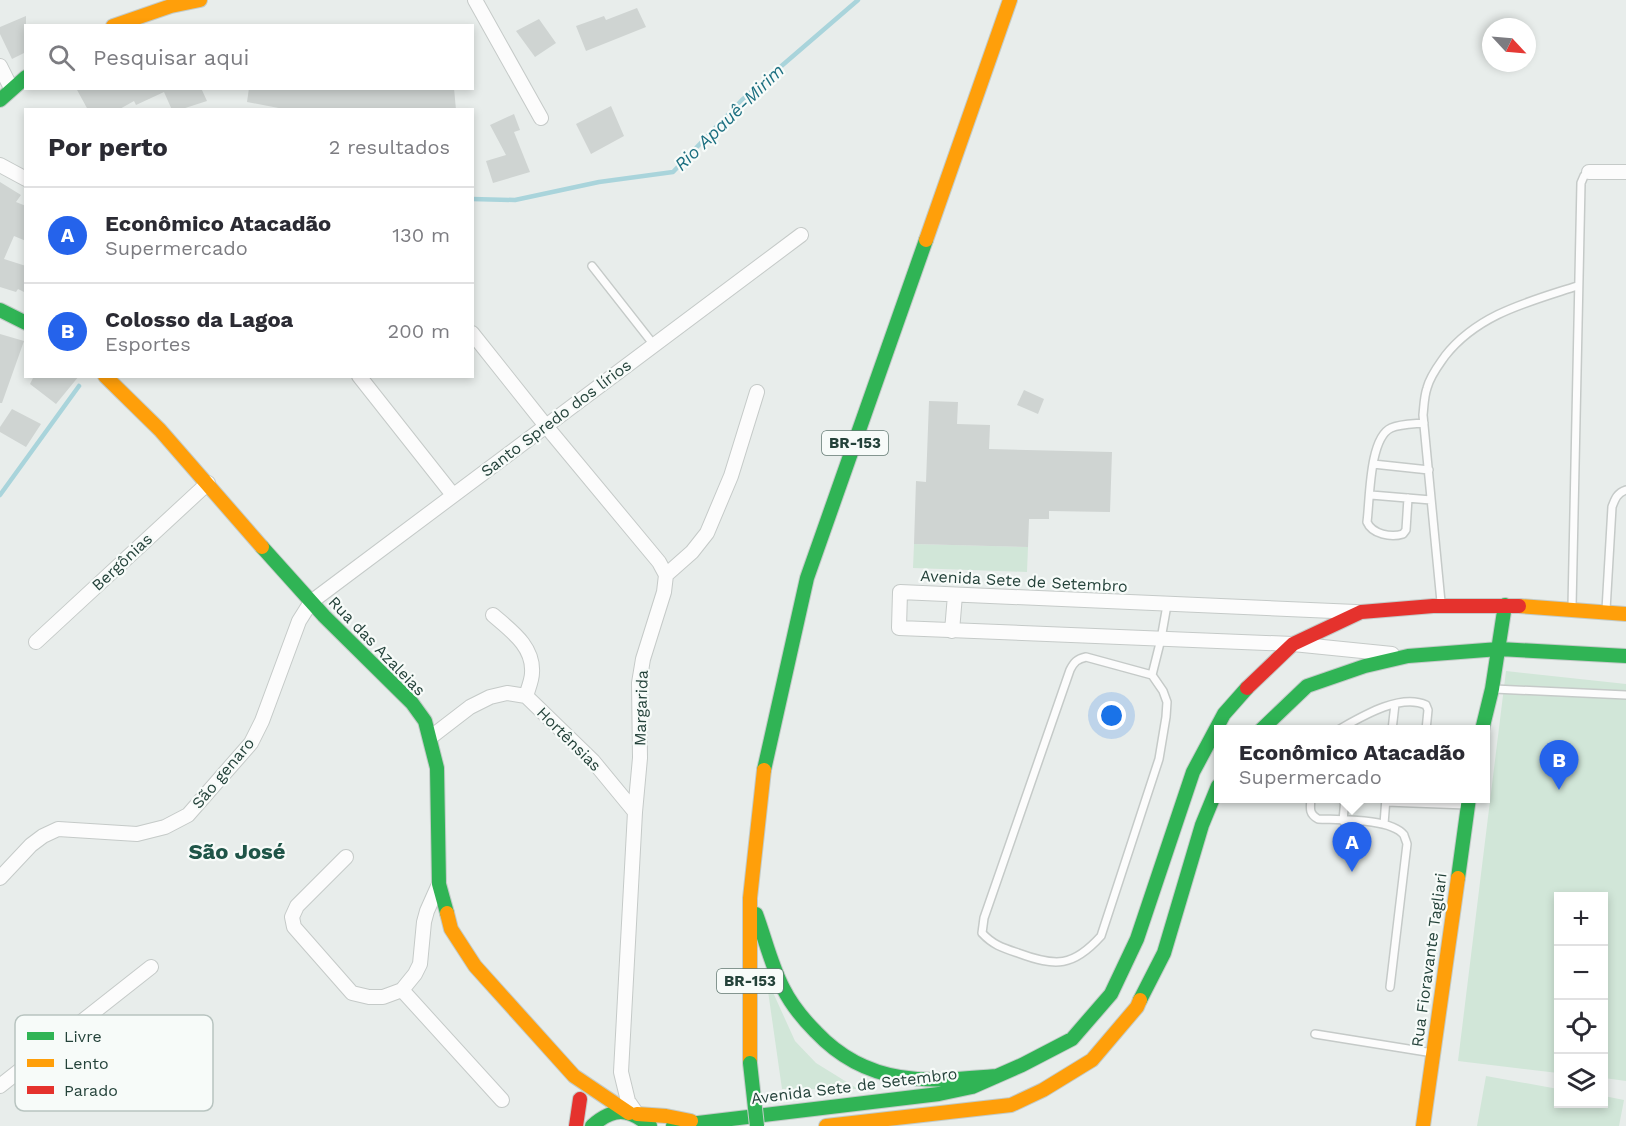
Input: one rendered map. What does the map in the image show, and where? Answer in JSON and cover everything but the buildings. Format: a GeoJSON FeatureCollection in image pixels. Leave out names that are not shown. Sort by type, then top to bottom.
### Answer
{"type":"FeatureCollection","features":[{"type":"Feature","properties":{"kind":"main road"},"geometry":{"type":"LineString","coordinates":[[119,24],[171,6],[200,0]]}},
{"type":"Feature","properties":{"kind":"main road","name":"BR-153"},"geometry":{"type":"LineString","coordinates":[[757,1126],[750,1063],[750,898],[765,765],[807,578],[1011,0]]}},
{"type":"Feature","properties":{"kind":"main road"},"geometry":{"type":"LineString","coordinates":[[0,100],[24,78]]}},
{"type":"Feature","properties":{"kind":"main road"},"geometry":{"type":"LineString","coordinates":[[0,310],[24,322]]}},
{"type":"Feature","properties":{"kind":"main road","name":"Rua das Azaleias"},"geometry":{"type":"LineString","coordinates":[[107,378],[208,483],[311,602],[412,703],[425,721],[437,768],[439,884],[451,929],[475,966],[574,1076],[650,1126]]}},
{"type":"Feature","properties":{"kind":"main road"},"geometry":{"type":"LineString","coordinates":[[1483,725],[1492,689],[1505,605]]}},
{"type":"Feature","properties":{"kind":"main road","name":"Avenida Sete de Setembro"},"geometry":{"type":"LineString","coordinates":[[1218,725],[1224,714],[1260,674],[1293,644],[1361,612],[1441,606],[1505,605],[1626,614]]}},
{"type":"Feature","properties":{"kind":"main road","name":"Avenida Sete de Setembro"},"geometry":{"type":"LineString","coordinates":[[1265,725],[1307,686],[1365,666],[1408,656],[1499,649],[1626,656]]}},
{"type":"Feature","properties":{"kind":"main road","name":"Avenida Sete de Setembro"},"geometry":{"type":"LineString","coordinates":[[674,1126],[939,1094],[972,1087],[1072,1039],[1111,994],[1137,939],[1192,772],[1214,732]]}},
{"type":"Feature","properties":{"kind":"main road"},"geometry":{"type":"LineString","coordinates":[[983,1121],[1043,1090],[1092,1060],[1137,1007],[1164,953],[1202,825],[1214,796]]}},
{"type":"Feature","properties":{"kind":"main road","name":"Rua Fioravante Tagliari"},"geometry":{"type":"LineString","coordinates":[[1423,1126],[1468,803]]}},
{"type":"Feature","properties":{"kind":"main road"},"geometry":{"type":"LineString","coordinates":[[750,898],[783,988],[805,1022],[830,1047],[871,1071],[902,1078],[949,1080],[996,1076]]}},
{"type":"Feature","properties":{"kind":"main road","name":"Rua das Azaleias"},"geometry":{"type":"LineString","coordinates":[[574,1076],[587,1126]]}},
{"type":"Feature","properties":{"kind":"main road"},"geometry":{"type":"LineString","coordinates":[[576,1126],[580,1100]]}},
{"type":"Feature","properties":{"kind":"main road"},"geometry":{"type":"LineString","coordinates":[[826,1126],[1011,1105]]}},
{"type":"Feature","properties":{"kind":"main road"},"geometry":{"type":"LineString","coordinates":[[592,1126],[603,1115],[620,1111],[697,1122]]}},
{"type":"Feature","properties":{"kind":"street"},"geometry":{"type":"LineString","coordinates":[[475,0],[541,118]]}},
{"type":"Feature","properties":{"kind":"street"},"geometry":{"type":"LineString","coordinates":[[0,66],[11,88]]}},
{"type":"Feature","properties":{"kind":"street"},"geometry":{"type":"LineString","coordinates":[[0,165],[24,178]]}},
{"type":"Feature","properties":{"kind":"street"},"geometry":{"type":"LineString","coordinates":[[1589,172],[1626,172]]}},
{"type":"Feature","properties":{"kind":"street","name":"Santo Spredo dos lírios"},"geometry":{"type":"LineString","coordinates":[[311,602],[801,235]]}},
{"type":"Feature","properties":{"kind":"street"},"geometry":{"type":"LineString","coordinates":[[474,336],[666,575],[692,552],[707,533],[731,476],[757,392]]}},
{"type":"Feature","properties":{"kind":"street"},"geometry":{"type":"LineString","coordinates":[[361,378],[453,495]]}},
{"type":"Feature","properties":{"kind":"street","name":"Bergônias"},"geometry":{"type":"LineString","coordinates":[[36,642],[208,483]]}},
{"type":"Feature","properties":{"kind":"street","name":"Margarida"},"geometry":{"type":"LineString","coordinates":[[633,1113],[621,1072],[640,758],[639,683],[643,659],[664,592],[666,575]]}},
{"type":"Feature","properties":{"kind":"street","name":"Avenida Sete de Setembro"},"geometry":{"type":"LineString","coordinates":[[1361,612],[900,592],[899,628],[1293,644],[1408,656]]}},
{"type":"Feature","properties":{"kind":"street"},"geometry":{"type":"LineString","coordinates":[[952,631],[955,595]]}},
{"type":"Feature","properties":{"kind":"street","name":"São genaro"},"geometry":{"type":"LineString","coordinates":[[0,878],[31,845],[58,829],[137,834],[165,827],[188,815],[251,743],[262,721],[299,621],[311,602]]}},
{"type":"Feature","properties":{"kind":"street"},"geometry":{"type":"LineString","coordinates":[[493,615],[521,640],[530,657],[532,673],[526,696]]}},
{"type":"Feature","properties":{"kind":"street","name":"Hortênsias"},"geometry":{"type":"LineString","coordinates":[[430,737],[470,707],[490,697],[507,693],[526,696],[593,760],[635,812]]}},
{"type":"Feature","properties":{"kind":"street"},"geometry":{"type":"LineString","coordinates":[[346,857],[297,906],[292,917],[294,927],[352,993],[383,997],[402,990],[415,974],[420,964],[427,910],[439,884]]}},
{"type":"Feature","properties":{"kind":"street"},"geometry":{"type":"LineString","coordinates":[[90,1015],[151,967]]}},
{"type":"Feature","properties":{"kind":"street"},"geometry":{"type":"LineString","coordinates":[[402,990],[502,1100]]}},
{"type":"Feature","properties":{"kind":"street"},"geometry":{"type":"LineString","coordinates":[[0,1086],[15,1074]]}},
{"type":"Feature","properties":{"kind":"lane"},"geometry":{"type":"LineString","coordinates":[[1572,610],[1577,286],[1581,183],[1589,172]]}},
{"type":"Feature","properties":{"kind":"lane"},"geometry":{"type":"LineString","coordinates":[[592,266],[654,345]]}},
{"type":"Feature","properties":{"kind":"lane"},"geometry":{"type":"LineString","coordinates":[[1441,606],[1424,423],[1427,387],[1435,368],[1455,344],[1475,326],[1513,308],[1577,286]]}},
{"type":"Feature","properties":{"kind":"lane"},"geometry":{"type":"LineString","coordinates":[[1408,498],[1404,534],[1398,536],[1370,529],[1367,522],[1376,449],[1386,432],[1392,428],[1424,423]]}},
{"type":"Feature","properties":{"kind":"lane"},"geometry":{"type":"LineString","coordinates":[[1373,464],[1429,470]]}},
{"type":"Feature","properties":{"kind":"lane"},"geometry":{"type":"LineString","coordinates":[[1606,612],[1612,507],[1616,497],[1626,490]]}},
{"type":"Feature","properties":{"kind":"lane"},"geometry":{"type":"LineString","coordinates":[[1371,495],[1431,500]]}},
{"type":"Feature","properties":{"kind":"lane"},"geometry":{"type":"LineString","coordinates":[[1152,675],[1086,657],[1074,663],[984,918],[982,933],[994,945],[1044,962],[1070,960],[1087,951],[1101,936],[1159,759],[1167,702],[1163,691],[1152,675],[1167,604]]}},
{"type":"Feature","properties":{"kind":"lane"},"geometry":{"type":"LineString","coordinates":[[1492,689],[1626,695]]}},
{"type":"Feature","properties":{"kind":"lane"},"geometry":{"type":"LineString","coordinates":[[1351,725],[1364,715],[1408,701],[1426,705],[1428,710],[1426,725]]}},
{"type":"Feature","properties":{"kind":"lane"},"geometry":{"type":"LineString","coordinates":[[1392,725],[1395,704]]}},
{"type":"Feature","properties":{"kind":"lane"},"geometry":{"type":"LineString","coordinates":[[1311,803],[1310,812],[1318,819],[1384,824],[1404,835],[1407,844],[1390,987]]}},
{"type":"Feature","properties":{"kind":"lane"},"geometry":{"type":"LineString","coordinates":[[1343,820],[1344,803]]}},
{"type":"Feature","properties":{"kind":"lane"},"geometry":{"type":"LineString","coordinates":[[1384,824],[1386,803]]}},
{"type":"Feature","properties":{"kind":"lane"},"geometry":{"type":"LineString","coordinates":[[1315,1034],[1433,1053]]}},
{"type":"Feature","properties":{"kind":"green space"},"geometry":{"type":"Polygon","coordinates":[[[914,544],[1028,547],[1027,572],[913,568],[914,544]]]}},
{"type":"Feature","properties":{"kind":"green space"},"geometry":{"type":"Polygon","coordinates":[[[1506,671],[1626,684],[1626,1081],[1608,1079],[1608,892],[1554,892],[1554,1073],[1458,1061],[1506,671]]]}},
{"type":"Feature","properties":{"kind":"green space"},"geometry":{"type":"Polygon","coordinates":[[[766,977],[795,1041],[816,1063],[858,1089],[782,1089],[766,977]]]}},
{"type":"Feature","properties":{"kind":"green space"},"geometry":{"type":"Polygon","coordinates":[[[1486,1076],[1554,1088],[1554,1108],[1608,1108],[1608,1097],[1624,1100],[1619,1126],[1477,1126],[1486,1076]]]}},
{"type":"Feature","properties":{"kind":"waterway","name":"Rio Apauê-Mirim"},"geometry":{"type":"LineString","coordinates":[[474,199],[515,200],[599,182],[673,172],[742,100],[858,0]]}},
{"type":"Feature","properties":{"kind":"waterway","name":"Rio Apauê-Mirim"},"geometry":{"type":"LineString","coordinates":[[0,495],[79,386]]}},
{"type":"Feature","properties":{"kind":"traffic: fast"},"geometry":{"type":"LineString","coordinates":[[0,100],[24,79]]}},
{"type":"Feature","properties":{"kind":"traffic: fast"},"geometry":{"type":"LineString","coordinates":[[764,770],[807,578],[926,240]]}},
{"type":"Feature","properties":{"kind":"traffic: fast"},"geometry":{"type":"LineString","coordinates":[[0,310],[24,322]]}},
{"type":"Feature","properties":{"kind":"traffic: fast"},"geometry":{"type":"LineString","coordinates":[[262,547],[324,616],[412,703],[425,721],[437,768],[439,884],[447,913]]}},
{"type":"Feature","properties":{"kind":"traffic: fast"},"geometry":{"type":"LineString","coordinates":[[1483,725],[1492,689],[1505,605]]}},
{"type":"Feature","properties":{"kind":"traffic: fast"},"geometry":{"type":"LineString","coordinates":[[1266,725],[1307,686],[1365,666],[1408,656],[1499,649],[1626,656]]}},
{"type":"Feature","properties":{"kind":"traffic: fast"},"geometry":{"type":"LineString","coordinates":[[1218,725],[1224,714],[1247,688]]}},
{"type":"Feature","properties":{"kind":"traffic: fast"},"geometry":{"type":"LineString","coordinates":[[673,1126],[939,1094],[972,1087],[1022,1065],[1072,1039],[1111,994],[1137,939],[1193,772],[1214,733]]}},
{"type":"Feature","properties":{"kind":"traffic: fast"},"geometry":{"type":"LineString","coordinates":[[1140,1000],[1164,953],[1202,825],[1214,796]]}},
{"type":"Feature","properties":{"kind":"traffic: fast"},"geometry":{"type":"LineString","coordinates":[[1458,878],[1468,803]]}},
{"type":"Feature","properties":{"kind":"traffic: fast"},"geometry":{"type":"LineString","coordinates":[[756,914],[775,970],[786,994],[806,1022],[836,1050],[856,1063],[878,1072],[900,1077],[946,1079],[996,1076]]}},
{"type":"Feature","properties":{"kind":"traffic: fast"},"geometry":{"type":"LineString","coordinates":[[750,1063],[757,1126]]}},
{"type":"Feature","properties":{"kind":"traffic: fast"},"geometry":{"type":"LineString","coordinates":[[592,1126],[607,1115],[621,1112],[635,1116],[650,1126]]}},
{"type":"Feature","properties":{"kind":"traffic: slow"},"geometry":{"type":"LineString","coordinates":[[119,24],[171,6],[200,0]]}},
{"type":"Feature","properties":{"kind":"traffic: slow"},"geometry":{"type":"LineString","coordinates":[[926,240],[1010,0]]}},
{"type":"Feature","properties":{"kind":"traffic: slow"},"geometry":{"type":"LineString","coordinates":[[107,378],[160,430],[262,547]]}},
{"type":"Feature","properties":{"kind":"traffic: slow"},"geometry":{"type":"LineString","coordinates":[[1519,606],[1626,614]]}},
{"type":"Feature","properties":{"kind":"traffic: slow"},"geometry":{"type":"LineString","coordinates":[[750,1063],[750,898],[764,770]]}},
{"type":"Feature","properties":{"kind":"traffic: slow"},"geometry":{"type":"LineString","coordinates":[[1423,1126],[1458,878]]}},
{"type":"Feature","properties":{"kind":"traffic: slow"},"geometry":{"type":"LineString","coordinates":[[447,913],[451,929],[475,966],[574,1076],[629,1113]]}},
{"type":"Feature","properties":{"kind":"traffic: slow"},"geometry":{"type":"LineString","coordinates":[[826,1126],[1011,1105],[1043,1090],[1092,1060],[1137,1007],[1140,1000]]}},
{"type":"Feature","properties":{"kind":"traffic: slow"},"geometry":{"type":"LineString","coordinates":[[637,1114],[691,1121]]}},
{"type":"Feature","properties":{"kind":"traffic: jam"},"geometry":{"type":"LineString","coordinates":[[1247,688],[1293,644],[1361,612],[1433,606],[1519,606]]}},
{"type":"Feature","properties":{"kind":"traffic: jam"},"geometry":{"type":"LineString","coordinates":[[576,1126],[580,1099]]}},
{"type":"Feature","properties":{"kind":"place","name":"Colosso da Lagoa"},"geometry":{"type":"Point","coordinates":[1559,790]}},
{"type":"Feature","properties":{"kind":"place","name":"Econômico Atacadão"},"geometry":{"type":"Point","coordinates":[1352,872]}},
{"type":"Feature","properties":{"kind":"district","name":"São José"},"geometry":{"type":"Point","coordinates":[237,851]}}]}
